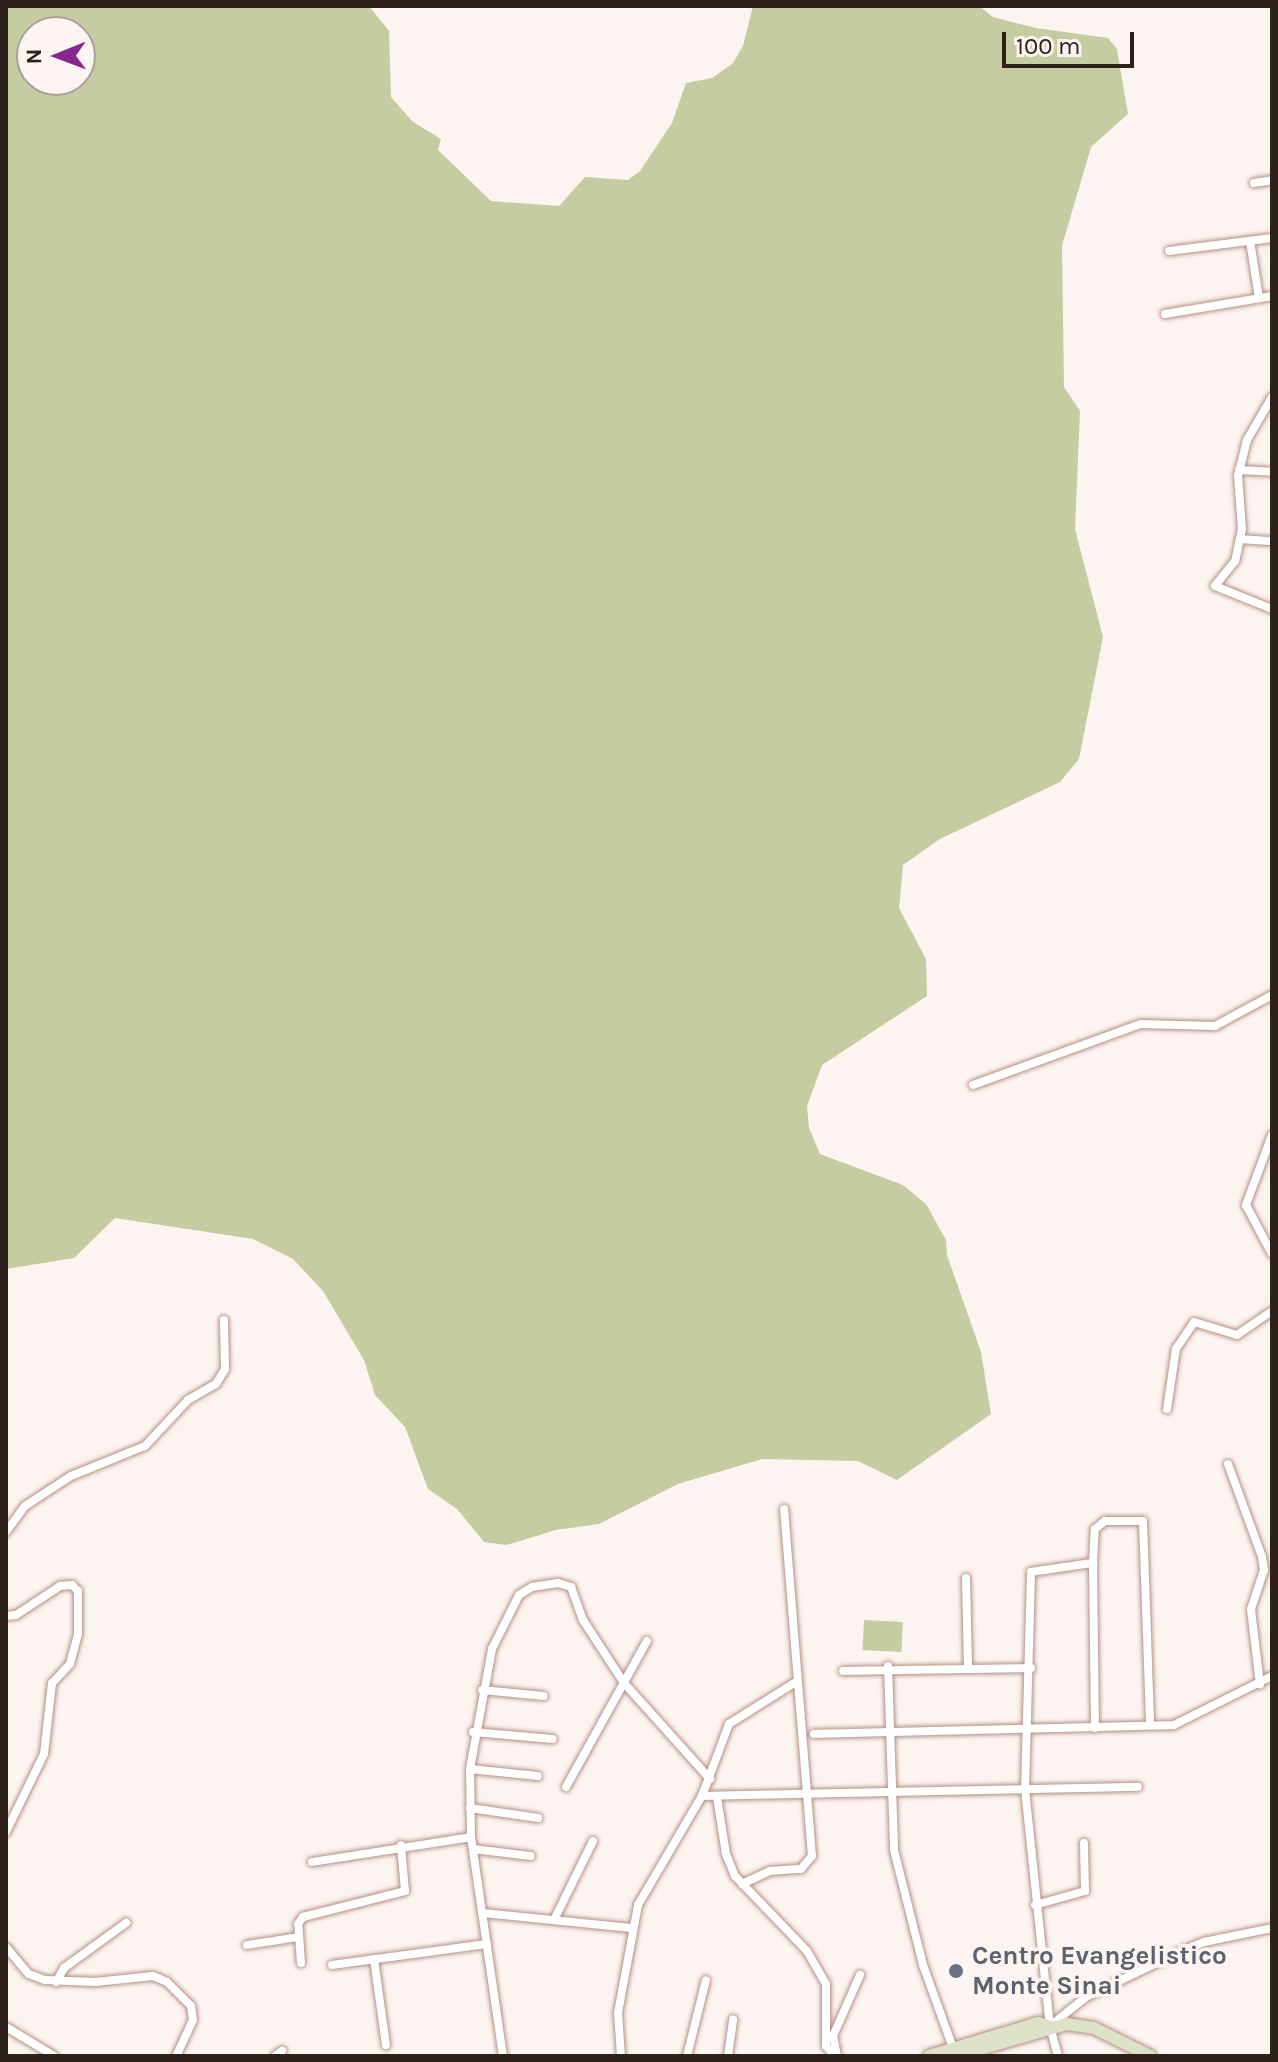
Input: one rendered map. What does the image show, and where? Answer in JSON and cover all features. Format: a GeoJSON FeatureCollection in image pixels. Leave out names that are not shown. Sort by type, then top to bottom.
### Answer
{"type":"FeatureCollection","features":[{"type":"Feature","properties":{"kind":"main road"},"geometry":{"type":"LineString","coordinates":[[929,2056],[955,2052],[1038,2023],[1050,2027],[1094,2028],[1150,2056]]}},
{"type":"Feature","properties":{"kind":"street"},"geometry":{"type":"LineString","coordinates":[[1254,183],[1272,180]]}},
{"type":"Feature","properties":{"kind":"street"},"geometry":{"type":"LineString","coordinates":[[1169,251],[1272,238]]}},
{"type":"Feature","properties":{"kind":"street"},"geometry":{"type":"LineString","coordinates":[[1250,241],[1259,298]]}},
{"type":"Feature","properties":{"kind":"street"},"geometry":{"type":"LineString","coordinates":[[1165,314],[1272,296]]}},
{"type":"Feature","properties":{"kind":"street"},"geometry":{"type":"LineString","coordinates":[[1272,397],[1268,412],[1247,440],[1239,470],[1240,539],[1235,561],[1215,586],[1272,609]]}},
{"type":"Feature","properties":{"kind":"street"},"geometry":{"type":"LineString","coordinates":[[1239,470],[1272,472]]}},
{"type":"Feature","properties":{"kind":"street"},"geometry":{"type":"LineString","coordinates":[[1240,539],[1272,541]]}},
{"type":"Feature","properties":{"kind":"street"},"geometry":{"type":"LineString","coordinates":[[973,1085],[1141,1024],[1215,1026],[1272,995]]}},
{"type":"Feature","properties":{"kind":"street"},"geometry":{"type":"LineString","coordinates":[[1272,1135],[1246,1205],[1272,1254]]}},
{"type":"Feature","properties":{"kind":"street"},"geometry":{"type":"LineString","coordinates":[[1167,1409],[1176,1349],[1194,1322],[1237,1335],[1272,1311]]}},
{"type":"Feature","properties":{"kind":"street"},"geometry":{"type":"LineString","coordinates":[[6,1532],[25,1506],[71,1476],[145,1446],[188,1400],[216,1384],[225,1369],[224,1320]]}},
{"type":"Feature","properties":{"kind":"street"},"geometry":{"type":"LineString","coordinates":[[1228,1464],[1264,1570],[1251,1609],[1260,1684]]}},
{"type":"Feature","properties":{"kind":"street"},"geometry":{"type":"LineString","coordinates":[[742,1884],[770,1871],[781,1873],[807,1864],[812,1856],[808,1794],[794,1683],[795,1633],[784,1509]]}},
{"type":"Feature","properties":{"kind":"street"},"geometry":{"type":"LineString","coordinates":[[1095,1728],[1093,1563],[1098,1523],[1143,1521],[1150,1724]]}},
{"type":"Feature","properties":{"kind":"street"},"geometry":{"type":"LineString","coordinates":[[1058,2056],[1050,2027],[1025,1789],[1031,1668],[1031,1572],[1041,1566],[1093,1563]]}},
{"type":"Feature","properties":{"kind":"street"},"geometry":{"type":"LineString","coordinates":[[966,1578],[968,1667]]}},
{"type":"Feature","properties":{"kind":"street"},"geometry":{"type":"LineString","coordinates":[[503,2056],[471,1837],[470,1769],[473,1732],[492,1649],[519,1595],[532,1587],[558,1583],[571,1587],[583,1620],[624,1683],[710,1779]]}},
{"type":"Feature","properties":{"kind":"street"},"geometry":{"type":"LineString","coordinates":[[6,1616],[16,1615],[60,1586],[72,1585],[78,1591],[78,1634],[70,1664],[52,1683],[44,1754],[6,1832]]}},
{"type":"Feature","properties":{"kind":"street"},"geometry":{"type":"LineString","coordinates":[[566,1787],[647,1641]]}},
{"type":"Feature","properties":{"kind":"street"},"geometry":{"type":"LineString","coordinates":[[843,1671],[888,1666],[1031,1668]]}},
{"type":"Feature","properties":{"kind":"street"},"geometry":{"type":"LineString","coordinates":[[888,1666],[891,1792],[898,1872],[955,2052]]}},
{"type":"Feature","properties":{"kind":"street"},"geometry":{"type":"LineString","coordinates":[[814,1734],[1174,1725],[1272,1676]]}},
{"type":"Feature","properties":{"kind":"street"},"geometry":{"type":"LineString","coordinates":[[621,2056],[618,2013],[631,1928],[638,1905],[702,1796],[735,1716],[794,1683]]}},
{"type":"Feature","properties":{"kind":"street"},"geometry":{"type":"LineString","coordinates":[[482,1690],[544,1696]]}},
{"type":"Feature","properties":{"kind":"street"},"geometry":{"type":"LineString","coordinates":[[473,1732],[553,1739]]}},
{"type":"Feature","properties":{"kind":"street"},"geometry":{"type":"LineString","coordinates":[[470,1769],[538,1776]]}},
{"type":"Feature","properties":{"kind":"street"},"geometry":{"type":"LineString","coordinates":[[702,1796],[1138,1787]]}},
{"type":"Feature","properties":{"kind":"street"},"geometry":{"type":"LineString","coordinates":[[717,1797],[726,1854],[742,1884],[807,1951],[826,1984],[826,2046],[836,2056]]}},
{"type":"Feature","properties":{"kind":"street"},"geometry":{"type":"LineString","coordinates":[[470,1808],[538,1818]]}},
{"type":"Feature","properties":{"kind":"street"},"geometry":{"type":"LineString","coordinates":[[312,1862],[401,1845],[471,1837]]}},
{"type":"Feature","properties":{"kind":"street"},"geometry":{"type":"LineString","coordinates":[[554,1920],[593,1841]]}},
{"type":"Feature","properties":{"kind":"street"},"geometry":{"type":"LineString","coordinates":[[1035,1905],[1085,1891],[1084,1843]]}},
{"type":"Feature","properties":{"kind":"street"},"geometry":{"type":"LineString","coordinates":[[301,1963],[298,1924],[311,1912],[400,1896],[407,1884],[401,1845]]}},
{"type":"Feature","properties":{"kind":"street"},"geometry":{"type":"LineString","coordinates":[[473,1849],[531,1856]]}},
{"type":"Feature","properties":{"kind":"street"},"geometry":{"type":"LineString","coordinates":[[483,1913],[631,1928]]}},
{"type":"Feature","properties":{"kind":"street"},"geometry":{"type":"LineString","coordinates":[[56,1982],[64,1968],[126,1923]]}},
{"type":"Feature","properties":{"kind":"street"},"geometry":{"type":"LineString","coordinates":[[1050,2027],[1086,1997],[1173,1955],[1204,1942],[1272,1928]]}},
{"type":"Feature","properties":{"kind":"street"},"geometry":{"type":"LineString","coordinates":[[247,1945],[298,1937]]}},
{"type":"Feature","properties":{"kind":"street"},"geometry":{"type":"LineString","coordinates":[[332,1965],[487,1944]]}},
{"type":"Feature","properties":{"kind":"street"},"geometry":{"type":"LineString","coordinates":[[6,1947],[29,1974],[56,1982],[153,1976],[167,1982],[191,2006],[193,2020],[176,2056]]}},
{"type":"Feature","properties":{"kind":"street"},"geometry":{"type":"LineString","coordinates":[[374,1959],[386,2045]]}},
{"type":"Feature","properties":{"kind":"street"},"geometry":{"type":"LineString","coordinates":[[836,2056],[833,2036],[860,1975]]}},
{"type":"Feature","properties":{"kind":"street"},"geometry":{"type":"LineString","coordinates":[[687,2056],[706,1980]]}},
{"type":"Feature","properties":{"kind":"street"},"geometry":{"type":"LineString","coordinates":[[728,2056],[733,2019]]}},
{"type":"Feature","properties":{"kind":"street"},"geometry":{"type":"LineString","coordinates":[[6,2027],[54,2056]]}},
{"type":"Feature","properties":{"kind":"green space"},"geometry":{"type":"Polygon","coordinates":[[[6,6],[369,6],[389,31],[391,97],[413,122],[441,139],[438,150],[491,201],[559,206],[585,177],[628,180],[640,171],[672,123],[686,83],[712,78],[733,63],[743,46],[753,6],[979,6],[993,17],[1036,28],[1108,38],[1117,49],[1128,114],[1091,147],[1062,246],[1064,387],[1080,411],[1075,529],[1103,637],[1079,759],[1060,782],[940,839],[903,865],[899,908],[926,959],[927,996],[822,1065],[807,1106],[809,1128],[820,1154],[903,1185],[926,1204],[946,1240],[947,1255],[981,1352],[991,1414],[897,1480],[858,1461],[762,1459],[678,1484],[599,1524],[556,1530],[506,1545],[484,1542],[457,1509],[428,1489],[405,1427],[375,1395],[364,1360],[323,1291],[293,1259],[253,1239],[115,1218],[74,1258],[6,1269],[6,6]]]}},
{"type":"Feature","properties":{"kind":"green space"},"geometry":{"type":"Polygon","coordinates":[[[864,1620],[903,1622],[901,1652],[862,1650],[864,1620]]]}},
{"type":"Feature","properties":{"kind":"place","name":"Centro Evangelistico Monte Sinai"},"geometry":{"type":"Point","coordinates":[956,1971]}}]}
